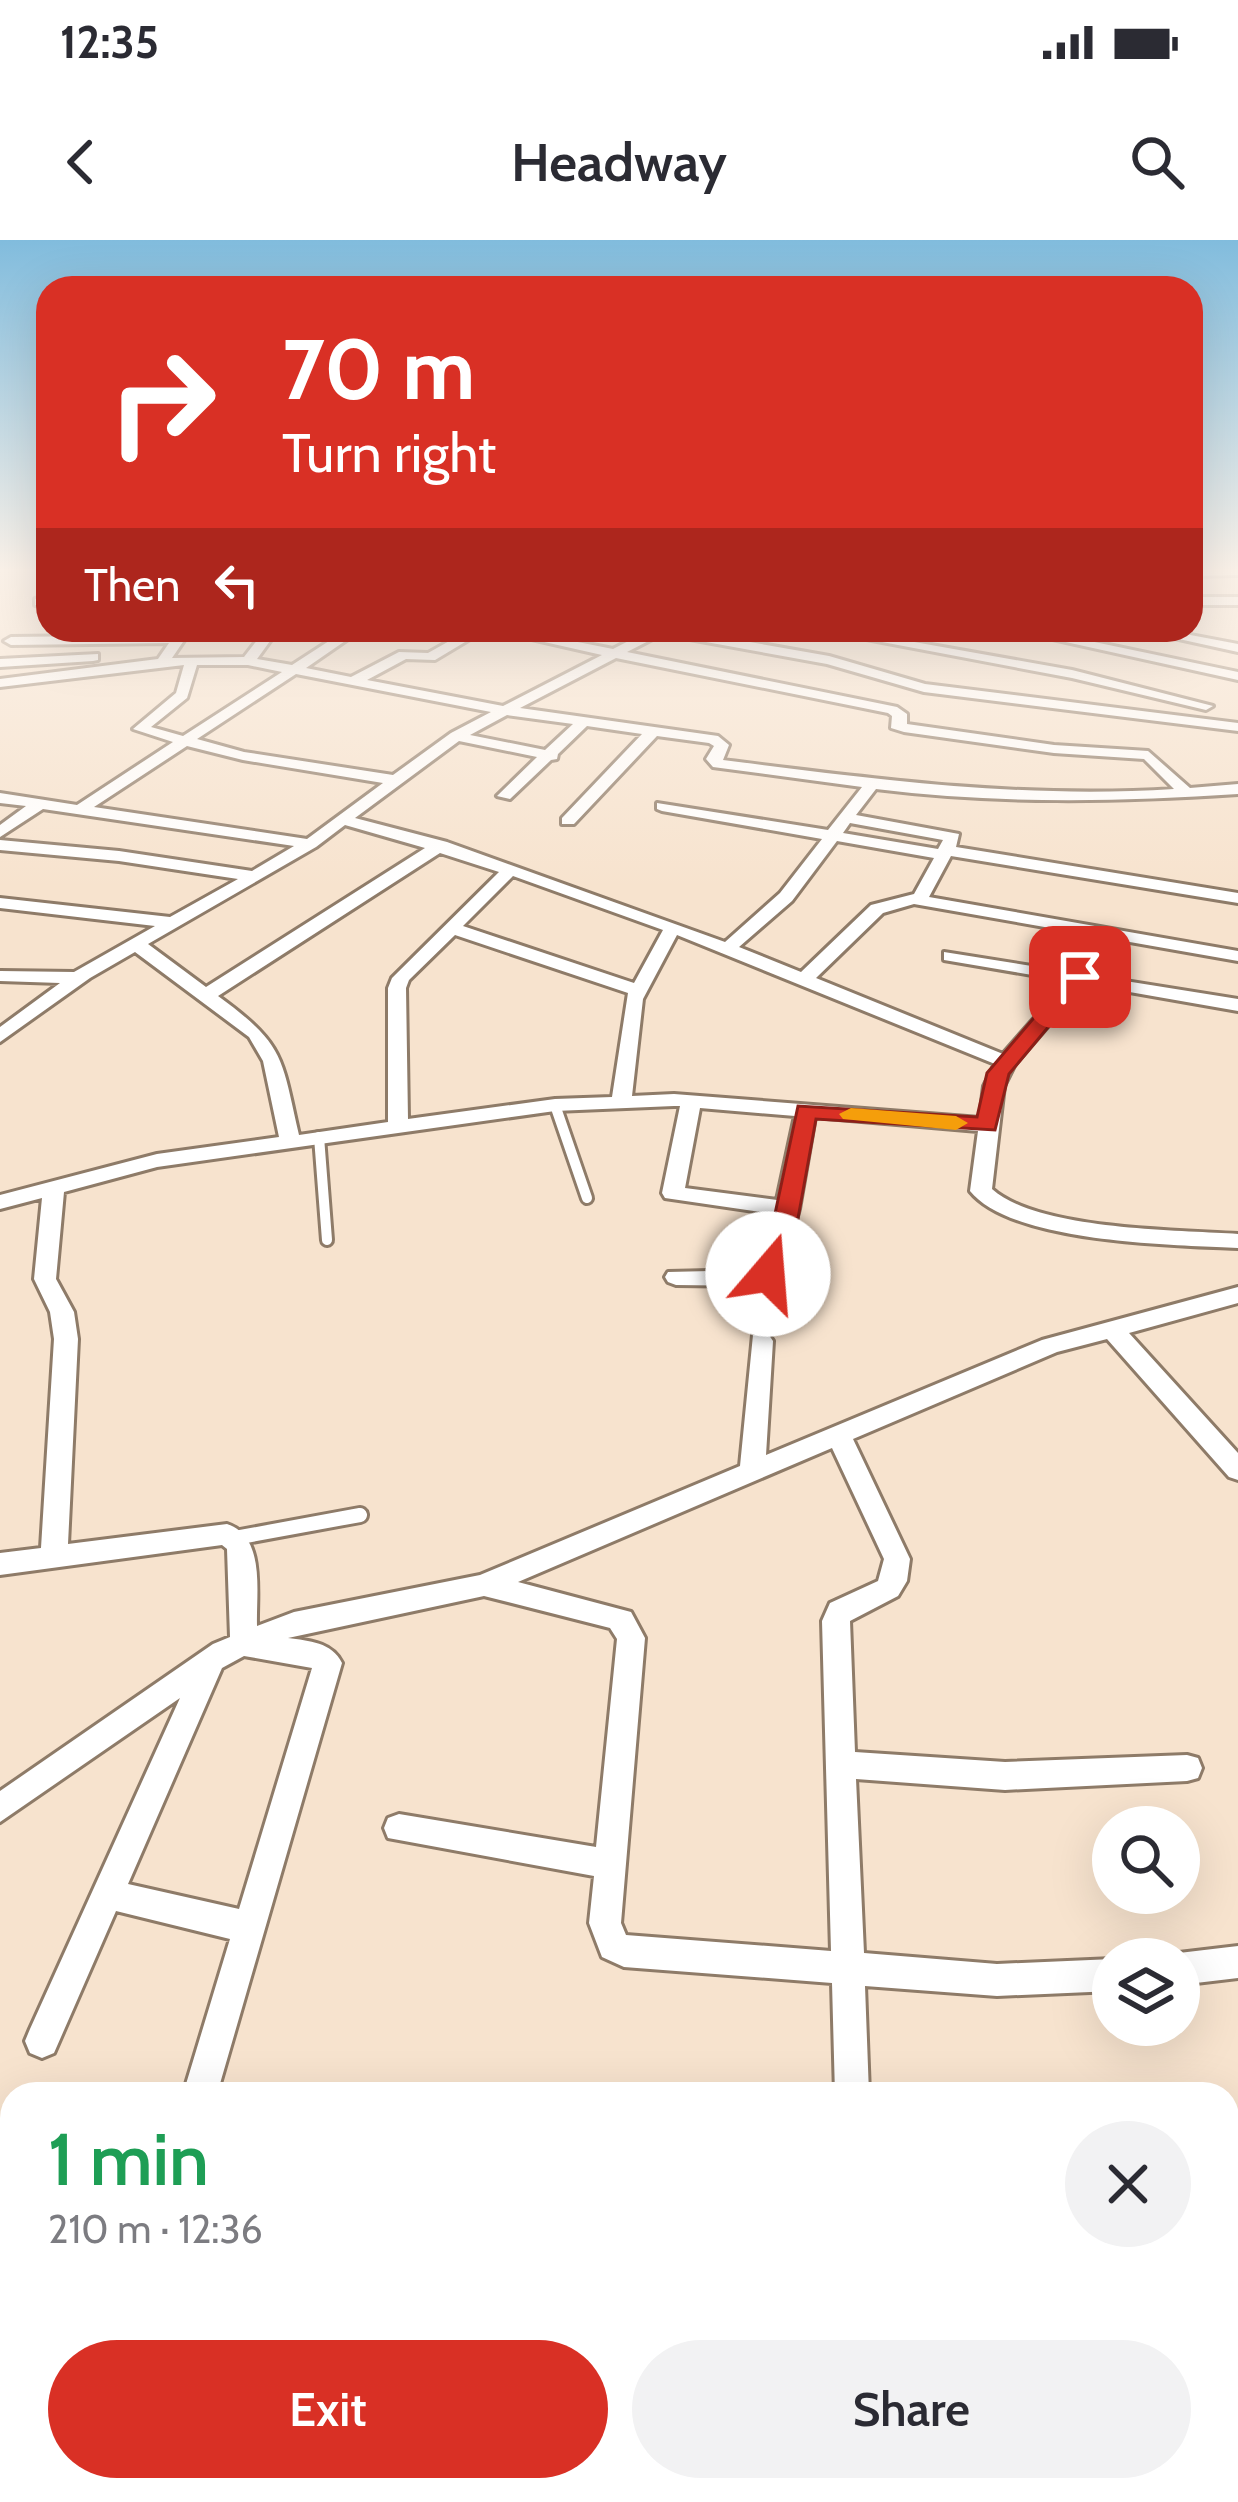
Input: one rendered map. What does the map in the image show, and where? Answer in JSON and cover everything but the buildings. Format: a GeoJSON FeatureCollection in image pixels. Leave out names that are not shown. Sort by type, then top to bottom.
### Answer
{"type":"FeatureCollection","features":[{"type":"Feature","properties":{"kind":"street"},"geometry":{"type":"LineString","coordinates":[[0,683],[61,676]]}},
{"type":"Feature","properties":{"kind":"street"},"geometry":{"type":"LineString","coordinates":[[188,676],[182,695],[140,727],[179,742],[394,780]]}},
{"type":"Feature","properties":{"kind":"street"},"geometry":{"type":"LineString","coordinates":[[82,808],[280,676]]}},
{"type":"Feature","properties":{"kind":"street"},"geometry":{"type":"LineString","coordinates":[[332,676],[501,710],[718,741],[722,745],[713,759],[718,764],[871,785],[1060,797],[1238,790]]}},
{"type":"Feature","properties":{"kind":"street"},"geometry":{"type":"LineString","coordinates":[[356,680],[365,676]]}},
{"type":"Feature","properties":{"kind":"street"},"geometry":{"type":"LineString","coordinates":[[0,1036],[78,978],[310,844],[456,736],[567,676]]}},
{"type":"Feature","properties":{"kind":"street"},"geometry":{"type":"LineString","coordinates":[[725,676],[900,714],[1118,738]]}},
{"type":"Feature","properties":{"kind":"street"},"geometry":{"type":"LineString","coordinates":[[882,676],[924,688],[1238,727]]}},
{"type":"Feature","properties":{"kind":"street"},"geometry":{"type":"LineString","coordinates":[[1076,676],[1238,711]]}},
{"type":"Feature","properties":{"kind":"street"},"geometry":{"type":"LineString","coordinates":[[900,714],[898,727],[928,732],[1153,756],[1187,793]]}},
{"type":"Feature","properties":{"kind":"street"},"geometry":{"type":"LineString","coordinates":[[505,796],[582,723]]}},
{"type":"Feature","properties":{"kind":"street"},"geometry":{"type":"LineString","coordinates":[[568,821],[652,732]]}},
{"type":"Feature","properties":{"kind":"street"},"geometry":{"type":"LineString","coordinates":[[456,736],[552,755]]}},
{"type":"Feature","properties":{"kind":"street"},"geometry":{"type":"LineString","coordinates":[[728,948],[786,897],[871,785]]}},
{"type":"Feature","properties":{"kind":"street"},"geometry":{"type":"LineString","coordinates":[[0,798],[310,844]]}},
{"type":"Feature","properties":{"kind":"street"},"geometry":{"type":"LineString","coordinates":[[0,832],[41,803]]}},
{"type":"Feature","properties":{"kind":"street"},"geometry":{"type":"LineString","coordinates":[[662,806],[833,837],[1238,898]]}},
{"type":"Feature","properties":{"kind":"street"},"geometry":{"type":"LineString","coordinates":[[847,818],[953,836],[917,900]]}},
{"type":"Feature","properties":{"kind":"street"},"geometry":{"type":"LineString","coordinates":[[344,820],[441,845],[673,927],[1006,1062]]}},
{"type":"Feature","properties":{"kind":"street"},"geometry":{"type":"LineString","coordinates":[[0,845],[254,876]]}},
{"type":"Feature","properties":{"kind":"street"},"geometry":{"type":"LineString","coordinates":[[206,996],[441,845]]}},
{"type":"Feature","properties":{"kind":"street"},"geometry":{"type":"LineString","coordinates":[[398,1126],[397,988],[408,970],[510,870]]}},
{"type":"Feature","properties":{"kind":"street"},"geometry":{"type":"LineString","coordinates":[[804,979],[877,909],[917,900],[1238,956]]}},
{"type":"Feature","properties":{"kind":"street"},"geometry":{"type":"LineString","coordinates":[[0,903],[174,923]]}},
{"type":"Feature","properties":{"kind":"street"},"geometry":{"type":"LineString","coordinates":[[622,1100],[637,990],[673,927]]}},
{"type":"Feature","properties":{"kind":"street"},"geometry":{"type":"LineString","coordinates":[[452,928],[637,990]]}},
{"type":"Feature","properties":{"kind":"street"},"geometry":{"type":"LineString","coordinates":[[136,944],[256,1033],[267,1047],[290,1141]]}},
{"type":"Feature","properties":{"kind":"street"},"geometry":{"type":"LineString","coordinates":[[950,956],[1238,1004]]}},
{"type":"Feature","properties":{"kind":"street"},"geometry":{"type":"LineString","coordinates":[[0,976],[78,978]]}},
{"type":"Feature","properties":{"kind":"street"},"geometry":{"type":"LineString","coordinates":[[1080,977],[1006,1062],[994,1086],[981,1191],[987,1203],[1006,1214],[1238,1241]]}},
{"type":"Feature","properties":{"kind":"street"},"geometry":{"type":"LineString","coordinates":[[0,1202],[157,1161],[555,1105],[692,1102],[986,1125]]}},
{"type":"Feature","properties":{"kind":"street"},"geometry":{"type":"LineString","coordinates":[[692,1102],[673,1193],[788,1209]]}},
{"type":"Feature","properties":{"kind":"street"},"geometry":{"type":"LineString","coordinates":[[676,1277],[745,1279],[768,1274],[779,1257],[806,1111]]}},
{"type":"Feature","properties":{"kind":"street"},"geometry":{"type":"LineString","coordinates":[[54,1187],[45,1279],[62,1312],[66,1339],[54,1556]]}},
{"type":"Feature","properties":{"kind":"street"},"geometry":{"type":"LineString","coordinates":[[0,1808],[211,1660],[244,1644],[294,1624],[484,1585],[1050,1346],[1238,1294]]}},
{"type":"Feature","properties":{"kind":"street"},"geometry":{"type":"LineString","coordinates":[[1110,1327],[1238,1470]]}},
{"type":"Feature","properties":{"kind":"street"},"geometry":{"type":"LineString","coordinates":[[752,1471],[761,1341]]}},
{"type":"Feature","properties":{"kind":"street"},"geometry":{"type":"LineString","coordinates":[[838,1436],[897,1559],[898,1572],[896,1584],[886,1593],[840,1610],[836,1621],[852,2082]]}},
{"type":"Feature","properties":{"kind":"street"},"geometry":{"type":"LineString","coordinates":[[0,1564],[213,1534],[235,1538],[240,1545],[244,1644]]}},
{"type":"Feature","properties":{"kind":"street"},"geometry":{"type":"LineString","coordinates":[[484,1585],[613,1616],[627,1627],[631,1638],[607,1936],[624,1951],[997,1980],[1092,1976]]}},
{"type":"Feature","properties":{"kind":"street"},"geometry":{"type":"LineString","coordinates":[[204,2082],[328,1671],[322,1657],[244,1644]]}},
{"type":"Feature","properties":{"kind":"street"},"geometry":{"type":"LineString","coordinates":[[42,2041],[211,1660]]}},
{"type":"Feature","properties":{"kind":"street"},"geometry":{"type":"LineString","coordinates":[[841,1764],[1024,1776],[1187,1768]]}},
{"type":"Feature","properties":{"kind":"street"},"geometry":{"type":"LineString","coordinates":[[399,1828],[610,1864]]}},
{"type":"Feature","properties":{"kind":"street"},"geometry":{"type":"LineString","coordinates":[[107,1894],[250,1928]]}},
{"type":"Feature","properties":{"kind":"street"},"geometry":{"type":"LineString","coordinates":[[1200,1967],[1238,1962]]}},
{"type":"Feature","properties":{"kind":"lane"},"geometry":{"type":"LineString","coordinates":[[555,1105],[587,1198]]}},
{"type":"Feature","properties":{"kind":"lane"},"geometry":{"type":"LineString","coordinates":[[319,1137],[327,1240]]}},
{"type":"Feature","properties":{"kind":"lane"},"geometry":{"type":"LineString","coordinates":[[235,1538],[360,1515]]}},
{"type":"Feature","properties":{"kind":"slow traffic"},"geometry":{"type":"LineString","coordinates":[[851,1114],[956,1123]]}},
{"type":"Feature","properties":{"kind":"route"},"geometry":{"type":"LineString","coordinates":[[768,1274],[779,1257],[806,1111],[986,1125],[998,1073],[1080,977]]}}]}
